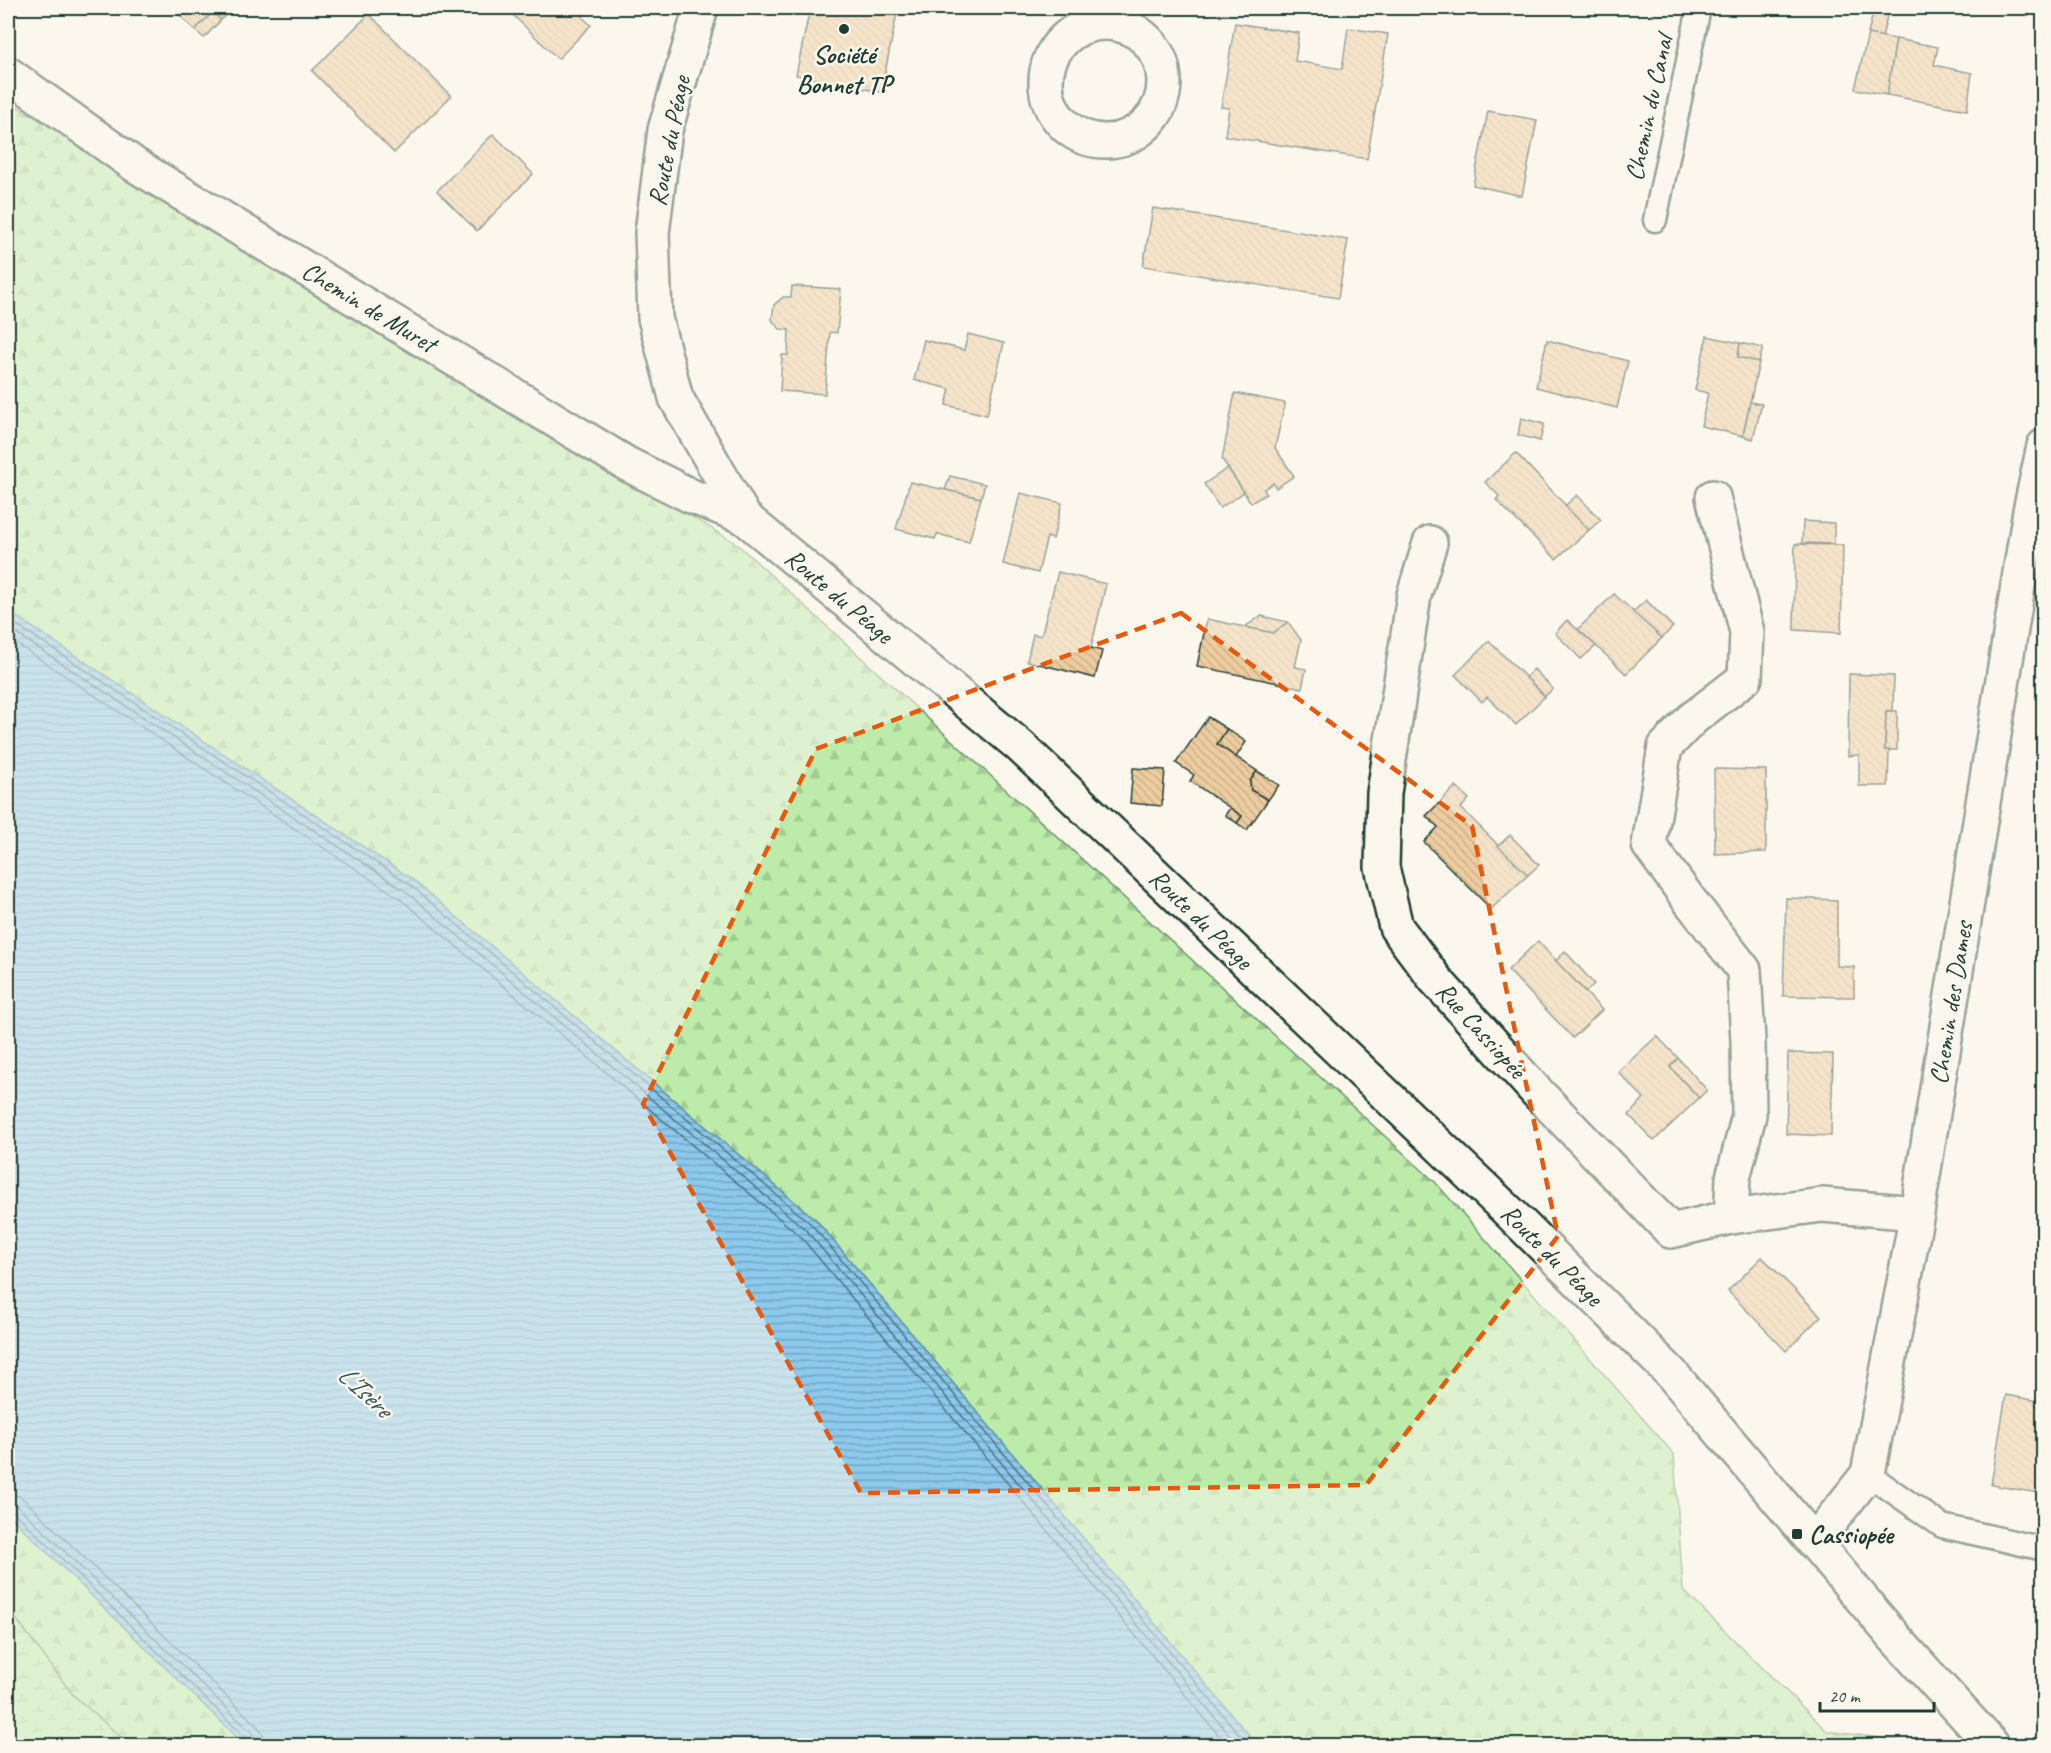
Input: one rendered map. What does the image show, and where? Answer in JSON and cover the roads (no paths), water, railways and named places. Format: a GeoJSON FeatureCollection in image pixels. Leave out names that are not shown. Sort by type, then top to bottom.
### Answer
{"type":"FeatureCollection","features":[{"type":"Feature","properties":{"kind":"street","name":"Route du Péage"},"geometry":{"type":"LineString","coordinates":[[701,8],[665,130],[652,233],[655,318],[676,398],[744,517],[1020,746],[1509,1212],[1671,1373],[1895,1638],[1993,1746]]}},
{"type":"Feature","properties":{"kind":"street","name":"Chemin de Muret"},"geometry":{"type":"LineString","coordinates":[[8,74],[135,165],[627,464],[691,496],[744,517]]}},
{"type":"Feature","properties":{"kind":"street","name":"Chemin des Dames"},"geometry":{"type":"LineString","coordinates":[[1814,1542],[1868,1474],[1917,1213],[2037,512],[2043,446]]}},
{"type":"Feature","properties":{"kind":"street"},"geometry":{"type":"LineString","coordinates":[[1713,497],[1747,632],[1745,678],[1692,718],[1665,747],[1649,845],[1744,970],[1749,1115],[1733,1178],[1731,1217]]}},
{"type":"Feature","properties":{"kind":"street","name":"Rue Cassiopée"},"geometry":{"type":"LineString","coordinates":[[1431,543],[1414,595],[1384,793],[1382,867],[1396,927],[1435,979],[1527,1082],[1671,1231],[1731,1217],[1822,1205],[1917,1213]]}},
{"type":"Feature","properties":{"kind":"lane","name":"Chemin du Canal"},"geometry":{"type":"LineString","coordinates":[[1655,220],[1699,8]]}},
{"type":"Feature","properties":{"kind":"lane"},"geometry":{"type":"LineString","coordinates":[[1868,1474],[1942,1526],[2043,1549]]}},
{"type":"Feature","properties":{"kind":"water","name":"L'Isère"},"geometry":{"type":"Polygon","coordinates":[[[8,611],[412,879],[816,1220],[1257,1745],[245,1745],[8,1514],[8,611]]]}},
{"type":"Feature","properties":{"kind":"place","name":"Société Bonnet TP"},"geometry":{"type":"Point","coordinates":[844,29]}},
{"type":"Feature","properties":{"kind":"place","name":"Cassiopée"},"geometry":{"type":"Point","coordinates":[1797,1534]}}]}
